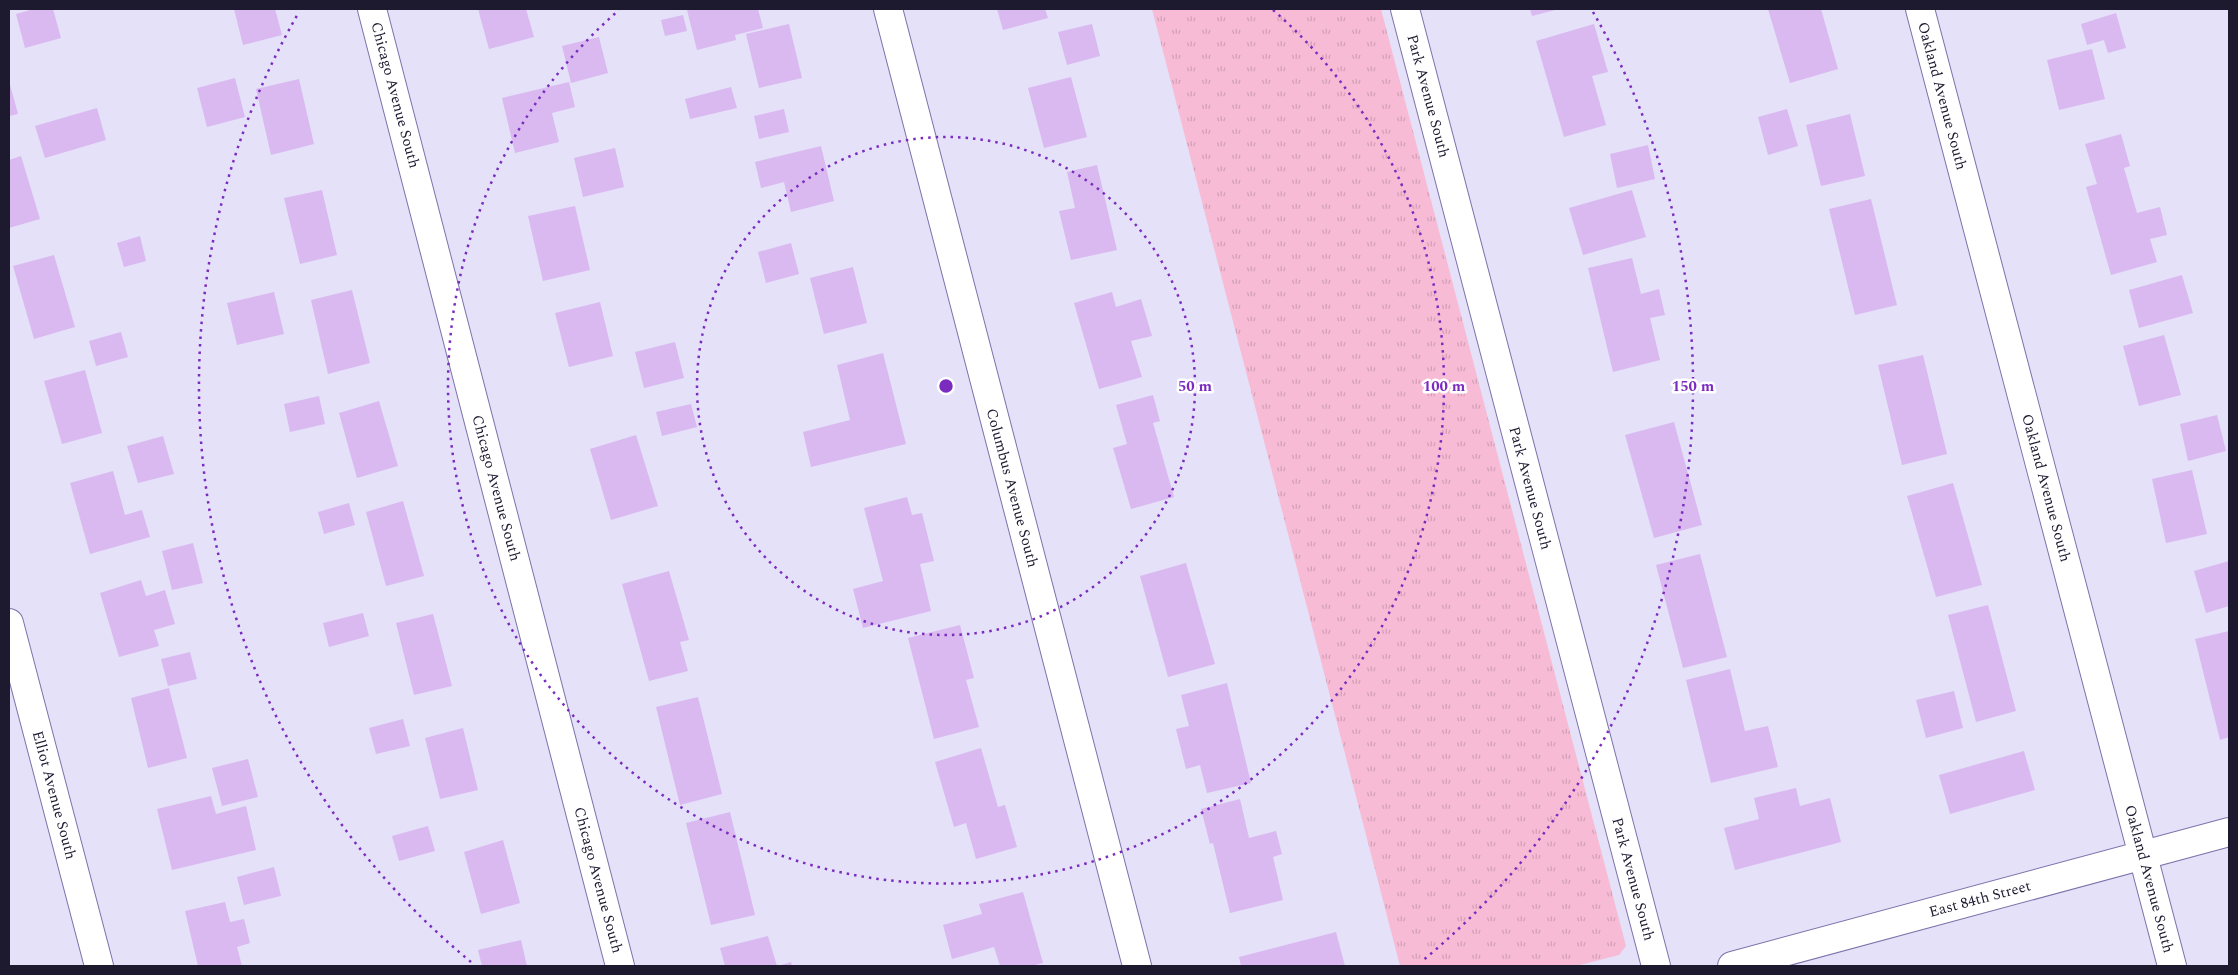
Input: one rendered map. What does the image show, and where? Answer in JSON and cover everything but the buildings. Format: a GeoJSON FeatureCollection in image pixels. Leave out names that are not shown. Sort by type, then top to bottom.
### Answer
{"type":"FeatureCollection","features":[{"type":"Feature","properties":{"kind":"street","name":"Chicago Avenue South"},"geometry":{"type":"LineString","coordinates":[[372,9],[620,966]]}},
{"type":"Feature","properties":{"kind":"street","name":"Columbus Avenue South"},"geometry":{"type":"LineString","coordinates":[[888,9],[1137,966]]}},
{"type":"Feature","properties":{"kind":"street","name":"Park Avenue South"},"geometry":{"type":"LineString","coordinates":[[1405,9],[1656,966]]}},
{"type":"Feature","properties":{"kind":"street","name":"Oakland Avenue South"},"geometry":{"type":"LineString","coordinates":[[1920,9],[2172,966]]}},
{"type":"Feature","properties":{"kind":"street","name":"Elliot Avenue South"},"geometry":{"type":"LineString","coordinates":[[9,623],[99,966]]}},
{"type":"Feature","properties":{"kind":"street","name":"East 84th Street"},"geometry":{"type":"LineString","coordinates":[[1732,966],[2229,832]]}},
{"type":"Feature","properties":{"kind":"green space"},"geometry":{"type":"Polygon","coordinates":[[[1152,9],[1381,9],[1626,946],[1619,955],[1576,966],[1400,966],[1152,9]]]}}]}
